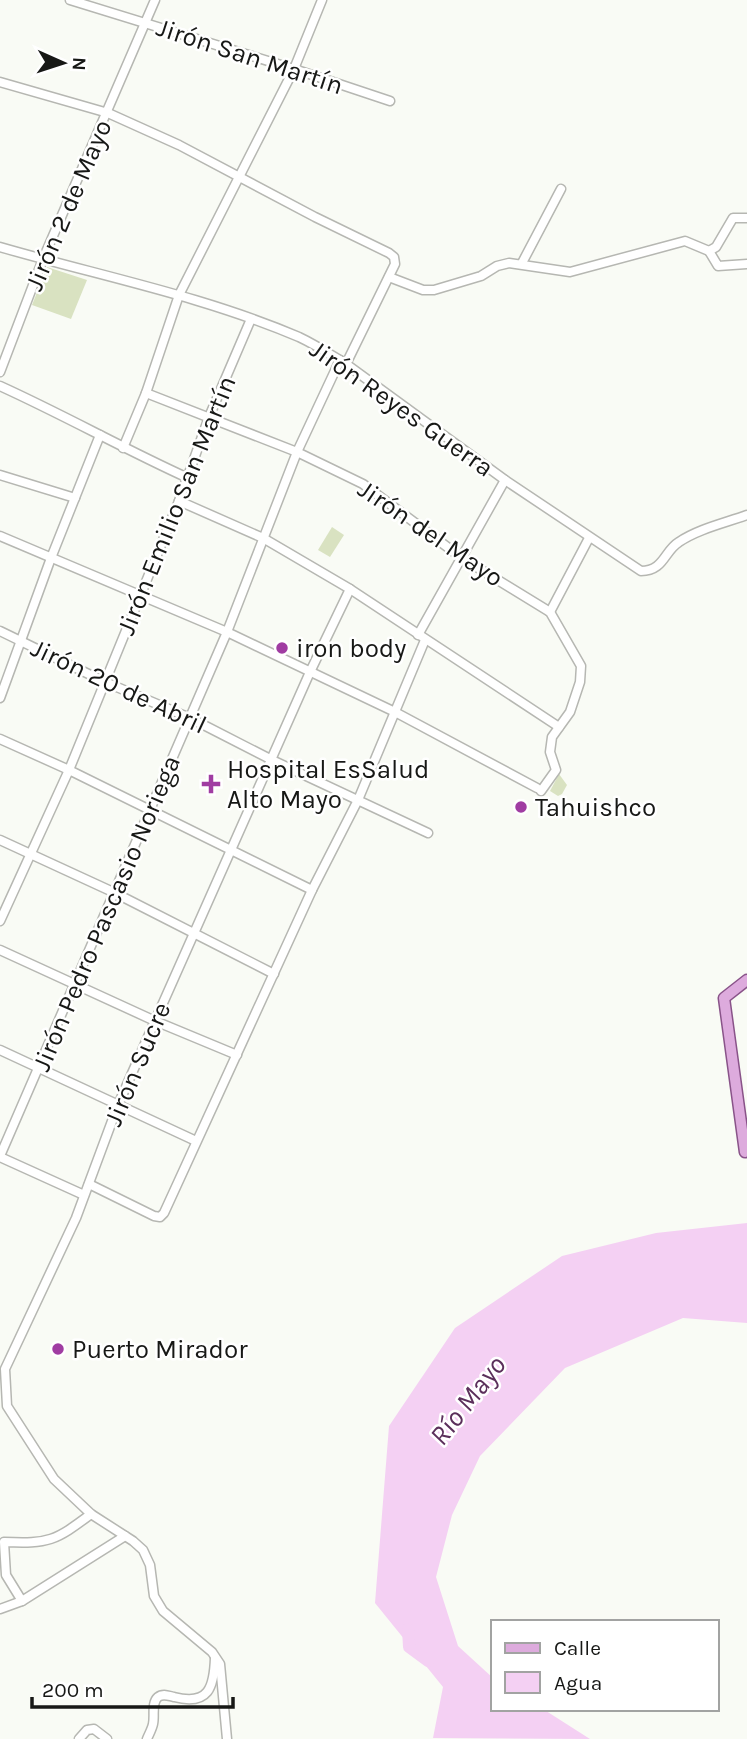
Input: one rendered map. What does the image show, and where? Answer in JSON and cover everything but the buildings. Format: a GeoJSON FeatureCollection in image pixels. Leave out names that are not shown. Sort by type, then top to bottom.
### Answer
{"type":"FeatureCollection","features":[{"type":"Feature","properties":{"kind":"main road"},"geometry":{"type":"LineString","coordinates":[[746,1152],[724,999],[747,980]]}},
{"type":"Feature","properties":{"kind":"street","name":"Jirón San Martín"},"geometry":{"type":"LineString","coordinates":[[70,0],[390,101]]}},
{"type":"Feature","properties":{"kind":"street","name":"Jirón 2 de Mayo"},"geometry":{"type":"LineString","coordinates":[[0,372],[43,259],[155,0]]}},
{"type":"Feature","properties":{"kind":"street"},"geometry":{"type":"LineString","coordinates":[[123,449],[150,382],[179,295],[294,69],[322,0]]}},
{"type":"Feature","properties":{"kind":"street"},"geometry":{"type":"LineString","coordinates":[[0,82],[108,113],[179,145],[239,177]]}},
{"type":"Feature","properties":{"kind":"street","name":"Jirón Pedro Pascasio Noriega"},"geometry":{"type":"LineString","coordinates":[[0,1156],[227,632],[297,452],[395,264],[394,257],[239,177]]}},
{"type":"Feature","properties":{"kind":"street"},"geometry":{"type":"LineString","coordinates":[[522,263],[561,189]]}},
{"type":"Feature","properties":{"kind":"street"},"geometry":{"type":"LineString","coordinates":[[709,251],[716,247],[733,218],[747,218]]}},
{"type":"Feature","properties":{"kind":"street"},"geometry":{"type":"LineString","coordinates":[[389,277],[434,290],[481,275],[497,266],[522,263],[570,272],[688,240],[709,251],[718,266],[747,264]]}},
{"type":"Feature","properties":{"kind":"street","name":"Jirón Reyes Guerra"},"geometry":{"type":"LineString","coordinates":[[0,247],[179,295],[300,338],[343,362],[505,480],[641,572],[660,565],[677,542],[747,515]]}},
{"type":"Feature","properties":{"kind":"street","name":"Jirón Emilio San Martín"},"geometry":{"type":"LineString","coordinates":[[0,921],[69,770],[179,501],[209,417],[251,319]]}},
{"type":"Feature","properties":{"kind":"street"},"geometry":{"type":"LineString","coordinates":[[150,382],[159,398]]}},
{"type":"Feature","properties":{"kind":"street"},"geometry":{"type":"LineString","coordinates":[[0,386],[123,449],[188,478]]}},
{"type":"Feature","properties":{"kind":"street","name":"Jirón del Mayo"},"geometry":{"type":"LineString","coordinates":[[146,393],[297,452],[363,484],[462,558],[550,612],[581,667],[580,682],[570,712],[552,737],[550,752],[556,770],[539,790],[394,712]]}},
{"type":"Feature","properties":{"kind":"street"},"geometry":{"type":"LineString","coordinates":[[0,698],[100,435]]}},
{"type":"Feature","properties":{"kind":"street"},"geometry":{"type":"LineString","coordinates":[[0,474],[75,498]]}},
{"type":"Feature","properties":{"kind":"street"},"geometry":{"type":"LineString","coordinates":[[89,1184],[160,1217],[164,1213],[312,890],[358,800],[422,637],[505,480]]}},
{"type":"Feature","properties":{"kind":"street"},"geometry":{"type":"LineString","coordinates":[[179,501],[263,538],[350,589],[559,727]]}},
{"type":"Feature","properties":{"kind":"street"},"geometry":{"type":"LineString","coordinates":[[0,536],[227,632],[394,712]]}},
{"type":"Feature","properties":{"kind":"street"},"geometry":{"type":"LineString","coordinates":[[550,612],[589,538]]}},
{"type":"Feature","properties":{"kind":"street","name":"Jirón Sucre"},"geometry":{"type":"LineString","coordinates":[[2,1366],[76,1217],[118,1105],[193,932],[350,589]]}},
{"type":"Feature","properties":{"kind":"street","name":"Jirón 20 de Abril"},"geometry":{"type":"LineString","coordinates":[[0,631],[428,833]]}},
{"type":"Feature","properties":{"kind":"street"},"geometry":{"type":"LineString","coordinates":[[0,739],[69,770],[312,890]]}},
{"type":"Feature","properties":{"kind":"street"},"geometry":{"type":"LineString","coordinates":[[0,840],[113,892],[274,974]]}},
{"type":"Feature","properties":{"kind":"street"},"geometry":{"type":"LineString","coordinates":[[0,950],[155,1021],[237,1055]]}},
{"type":"Feature","properties":{"kind":"street"},"geometry":{"type":"LineString","coordinates":[[0,1050],[196,1141]]}},
{"type":"Feature","properties":{"kind":"street"},"geometry":{"type":"LineString","coordinates":[[0,1156],[84,1195]]}},
{"type":"Feature","properties":{"kind":"street"},"geometry":{"type":"LineString","coordinates":[[2,1366],[7,1406],[54,1479],[91,1514],[143,1550],[149,1564],[154,1596],[163,1611],[215,1658],[222,1672],[228,1739]]}},
{"type":"Feature","properties":{"kind":"street"},"geometry":{"type":"LineString","coordinates":[[22,1601],[6,1575],[4,1542],[46,1542],[60,1537],[91,1514]]}},
{"type":"Feature","properties":{"kind":"street"},"geometry":{"type":"LineString","coordinates":[[0,1609],[22,1601],[125,1535]]}},
{"type":"Feature","properties":{"kind":"street"},"geometry":{"type":"LineString","coordinates":[[146,1739],[153,1724],[154,1703],[158,1698],[164,1695],[182,1699],[201,1696],[209,1691],[214,1681],[215,1658]]}},
{"type":"Feature","properties":{"kind":"street"},"geometry":{"type":"LineString","coordinates":[[79,1739],[87,1730],[94,1729],[107,1739]]}},
{"type":"Feature","properties":{"kind":"green space"},"geometry":{"type":"Polygon","coordinates":[[[47,267],[87,280],[71,319],[32,305],[47,267]]]}},
{"type":"Feature","properties":{"kind":"green space"},"geometry":{"type":"Polygon","coordinates":[[[332,527],[344,535],[330,557],[318,550],[332,527]]]}},
{"type":"Feature","properties":{"kind":"green space"},"geometry":{"type":"Polygon","coordinates":[[[559,774],[567,785],[558,796],[550,791],[559,774]]]}},
{"type":"Feature","properties":{"kind":"water"},"geometry":{"type":"Polygon","coordinates":[[[747,1223],[747,1323],[683,1318],[565,1368],[480,1456],[452,1515],[436,1577],[458,1646],[491,1676],[491,1711],[546,1711],[590,1739],[433,1738],[443,1687],[375,1603],[389,1426],[455,1328],[562,1256],[656,1233],[747,1223]]]}},
{"type":"Feature","properties":{"kind":"waterway","name":"Río Mayo"},"geometry":{"type":"LineString","coordinates":[[408,1629],[409,1647],[428,1661]]}},
{"type":"Feature","properties":{"kind":"place","name":"iron body"},"geometry":{"type":"Point","coordinates":[282,648]}},
{"type":"Feature","properties":{"kind":"place","name":"Hospital EsSalud Alto Mayo"},"geometry":{"type":"Point","coordinates":[211,784]}},
{"type":"Feature","properties":{"kind":"place","name":"Tahuishco"},"geometry":{"type":"Point","coordinates":[521,807]}},
{"type":"Feature","properties":{"kind":"place","name":"Puerto Mirador"},"geometry":{"type":"Point","coordinates":[58,1349]}}]}
